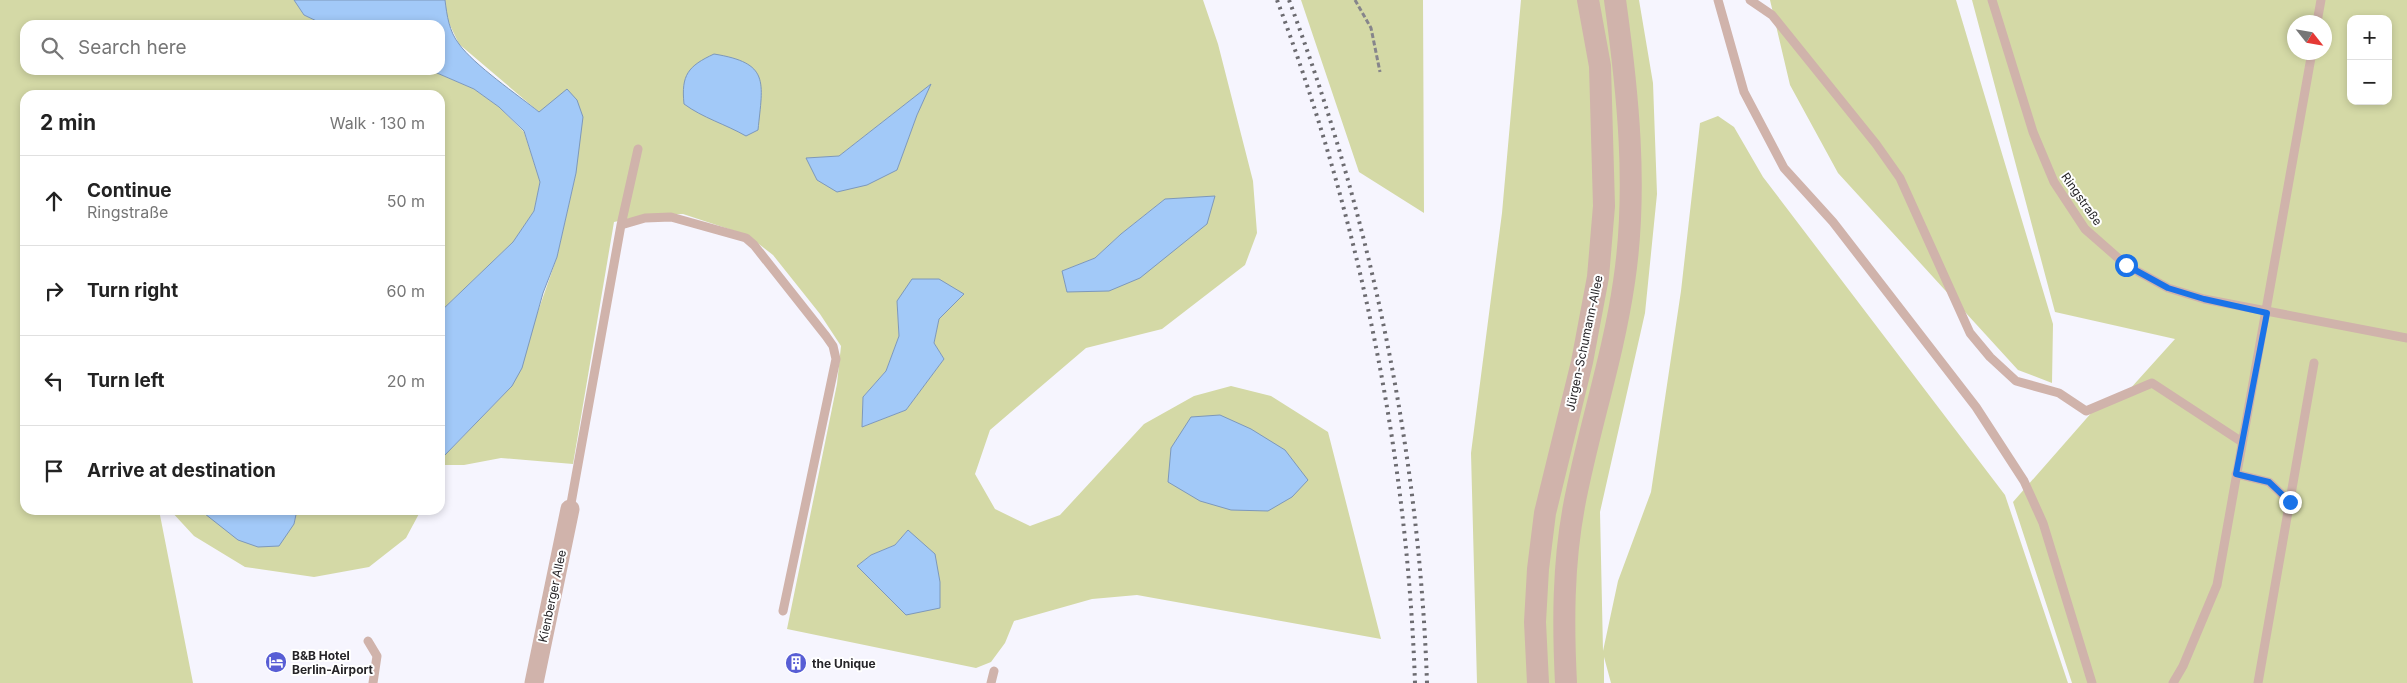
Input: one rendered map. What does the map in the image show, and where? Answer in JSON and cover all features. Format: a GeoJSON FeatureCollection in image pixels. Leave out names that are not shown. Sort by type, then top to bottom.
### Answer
{"type":"FeatureCollection","features":[{"type":"Feature","properties":{"kind":"street","name":"Jürgen-Schumann-Allee"},"geometry":{"type":"LineString","coordinates":[[1538,683],[1535,622],[1538,569],[1545,513],[1582,362],[1596,286],[1604,206],[1600,66],[1588,0]]}},
{"type":"Feature","properties":{"kind":"street"},"geometry":{"type":"LineString","coordinates":[[1566,683],[1563,624],[1566,570],[1573,516],[1621,300],[1631,213],[1629,127],[1624,60],[1615,0]]}},
{"type":"Feature","properties":{"kind":"street","name":"Kienberger Allee"},"geometry":{"type":"LineString","coordinates":[[534,683],[570,509]]}},
{"type":"Feature","properties":{"kind":"lane"},"geometry":{"type":"LineString","coordinates":[[1718,0],[1744,92],[1784,168],[1833,222],[1976,407],[2024,481],[2043,522],[2092,683]]}},
{"type":"Feature","properties":{"kind":"lane"},"geometry":{"type":"LineString","coordinates":[[1750,0],[1772,15],[1900,178],[1970,333],[1990,357],[2016,381],[2060,393],[2086,411],[2152,383],[2242,442]]}},
{"type":"Feature","properties":{"kind":"lane","name":"Ringstraße"},"geometry":{"type":"LineString","coordinates":[[1992,0],[2033,132],[2054,182],[2085,228],[2126,265],[2168,288],[2204,299],[2267,313],[2407,338]]}},
{"type":"Feature","properties":{"kind":"lane"},"geometry":{"type":"LineString","coordinates":[[2318,15],[2321,0]]}},
{"type":"Feature","properties":{"kind":"lane"},"geometry":{"type":"LineString","coordinates":[[2173,683],[2183,666],[2217,585],[2311,60]]}},
{"type":"Feature","properties":{"kind":"lane"},"geometry":{"type":"LineString","coordinates":[[570,509],[621,225],[638,149]]}},
{"type":"Feature","properties":{"kind":"lane"},"geometry":{"type":"LineString","coordinates":[[621,225],[645,218],[671,217],[746,238],[754,245],[833,346],[836,359],[783,611]]}},
{"type":"Feature","properties":{"kind":"lane"},"geometry":{"type":"LineString","coordinates":[[2258,683],[2314,363]]}},
{"type":"Feature","properties":{"kind":"lane"},"geometry":{"type":"LineString","coordinates":[[2236,474],[2269,482],[2290,502]]}},
{"type":"Feature","properties":{"kind":"lane"},"geometry":{"type":"LineString","coordinates":[[368,641],[377,656],[373,683]]}},
{"type":"Feature","properties":{"kind":"lane"},"geometry":{"type":"LineString","coordinates":[[991,683],[994,671]]}},
{"type":"Feature","properties":{"kind":"path"},"geometry":{"type":"LineString","coordinates":[[1355,0],[1371,28],[1380,72]]}},
{"type":"Feature","properties":{"kind":"green space"},"geometry":{"type":"Polygon","coordinates":[[[0,0],[294,0],[304,15],[314,20],[20,20],[20,75],[442,75],[474,89],[499,107],[524,132],[540,182],[534,211],[513,242],[445,307],[445,90],[20,90],[20,515],[160,515],[193,683],[0,683],[0,0]]]}},
{"type":"Feature","properties":{"kind":"green space"},"geometry":{"type":"Polygon","coordinates":[[[445,0],[1203,0],[1218,44],[1253,181],[1257,233],[1245,265],[1162,329],[1086,348],[990,430],[975,474],[995,509],[1030,526],[1060,515],[1144,424],[1194,396],[1231,386],[1271,396],[1328,432],[1381,639],[1137,595],[1092,599],[1014,621],[1005,643],[991,662],[976,668],[787,629],[837,384],[841,346],[820,314],[773,255],[747,235],[683,214],[646,215],[614,222],[573,464],[501,458],[464,465],[445,465],[445,455],[512,386],[557,257],[576,173],[539,112],[459,44],[447,19],[445,0]],[[930,85],[839,156],[806,159],[897,170],[930,85]],[[1165,199],[1121,234],[1095,258],[1062,271],[1067,292],[1165,199]],[[963,294],[897,301],[899,336],[886,371],[863,397],[862,427],[906,410],[944,359],[934,343],[939,319],[963,294]],[[908,530],[895,545],[871,555],[857,566],[906,615],[908,530]]]}},
{"type":"Feature","properties":{"kind":"green space"},"geometry":{"type":"Polygon","coordinates":[[[1301,0],[1423,0],[1424,213],[1359,172],[1301,0]]]}},
{"type":"Feature","properties":{"kind":"green space"},"geometry":{"type":"Polygon","coordinates":[[[1521,0],[1639,0],[1653,83],[1657,194],[1645,313],[1600,512],[1603,651],[1618,581],[1651,492],[1681,291],[1700,123],[1718,116],[1734,127],[1763,177],[2005,495],[2068,683],[1611,683],[1604,657],[1604,683],[1477,683],[1471,453],[1502,213],[1521,0]]]}},
{"type":"Feature","properties":{"kind":"green space"},"geometry":{"type":"Polygon","coordinates":[[[1770,0],[1956,0],[2053,324],[2052,383],[2018,370],[1838,173],[1790,85],[1770,0]]]}},
{"type":"Feature","properties":{"kind":"green space"},"geometry":{"type":"Polygon","coordinates":[[[1972,0],[2407,0],[2407,683],[2072,683],[2013,502],[2100,403],[2129,390],[2175,339],[2055,312],[1972,0]]]}},
{"type":"Feature","properties":{"kind":"green space"},"geometry":{"type":"Polygon","coordinates":[[[175,515],[204,515],[294,524],[296,515],[418,515],[406,538],[369,567],[314,577],[245,567],[194,536],[175,515]]]}},
{"type":"Feature","properties":{"kind":"water"},"geometry":{"type":"Polygon","coordinates":[[[294,0],[445,0],[453,34],[466,52],[485,70],[539,112],[567,89],[577,100],[583,117],[576,173],[557,257],[543,293],[522,368],[512,386],[445,455],[445,307],[513,242],[534,211],[540,182],[524,131],[499,107],[474,89],[442,75],[445,75],[445,20],[314,20],[304,15],[294,0]]]}},
{"type":"Feature","properties":{"kind":"water"},"geometry":{"type":"Polygon","coordinates":[[[714,54],[745,63],[754,69],[759,77],[761,99],[758,130],[746,136],[684,104],[684,86],[688,73],[692,67],[714,54]]]}},
{"type":"Feature","properties":{"kind":"water"},"geometry":{"type":"Polygon","coordinates":[[[931,84],[917,115],[897,170],[867,185],[837,192],[817,180],[806,158],[839,156],[931,84]]]}},
{"type":"Feature","properties":{"kind":"water"},"geometry":{"type":"Polygon","coordinates":[[[1215,196],[1207,224],[1140,278],[1109,291],[1067,292],[1062,271],[1095,258],[1121,234],[1165,199],[1215,196]]]}},
{"type":"Feature","properties":{"kind":"water"},"geometry":{"type":"Polygon","coordinates":[[[912,279],[939,279],[964,294],[939,319],[934,343],[944,359],[906,410],[862,427],[863,397],[886,371],[899,336],[897,301],[912,279]]]}},
{"type":"Feature","properties":{"kind":"water"},"geometry":{"type":"Polygon","coordinates":[[[1220,415],[1251,429],[1285,450],[1308,480],[1292,497],[1268,511],[1231,510],[1200,501],[1168,482],[1171,448],[1191,417],[1220,415]]]}},
{"type":"Feature","properties":{"kind":"water"},"geometry":{"type":"Polygon","coordinates":[[[206,515],[296,515],[294,524],[279,546],[258,547],[238,540],[206,515]]]}},
{"type":"Feature","properties":{"kind":"water"},"geometry":{"type":"Polygon","coordinates":[[[908,530],[935,554],[940,582],[940,608],[906,615],[857,566],[871,555],[895,545],[908,530]]]}},
{"type":"Feature","properties":{"kind":"railway"},"geometry":{"type":"LineString","coordinates":[[1277,0],[1332,166],[1355,251],[1374,336],[1402,508],[1410,595],[1415,683]]}},
{"type":"Feature","properties":{"kind":"railway"},"geometry":{"type":"LineString","coordinates":[[1289,0],[1344,166],[1367,251],[1386,336],[1414,508],[1422,595],[1427,683]]}},
{"type":"Feature","properties":{"kind":"place","name":"B&B Hotel Berlin-Airport"},"geometry":{"type":"Point","coordinates":[276,662]}},
{"type":"Feature","properties":{"kind":"place","name":"the Unique"},"geometry":{"type":"Point","coordinates":[796,663]}},
{"type":"Feature","properties":{"kind":"route"},"geometry":{"type":"LineString","coordinates":[[2126,265],[2168,288],[2234,307],[2267,313],[2236,474],[2269,482],[2290,502]]}}]}
